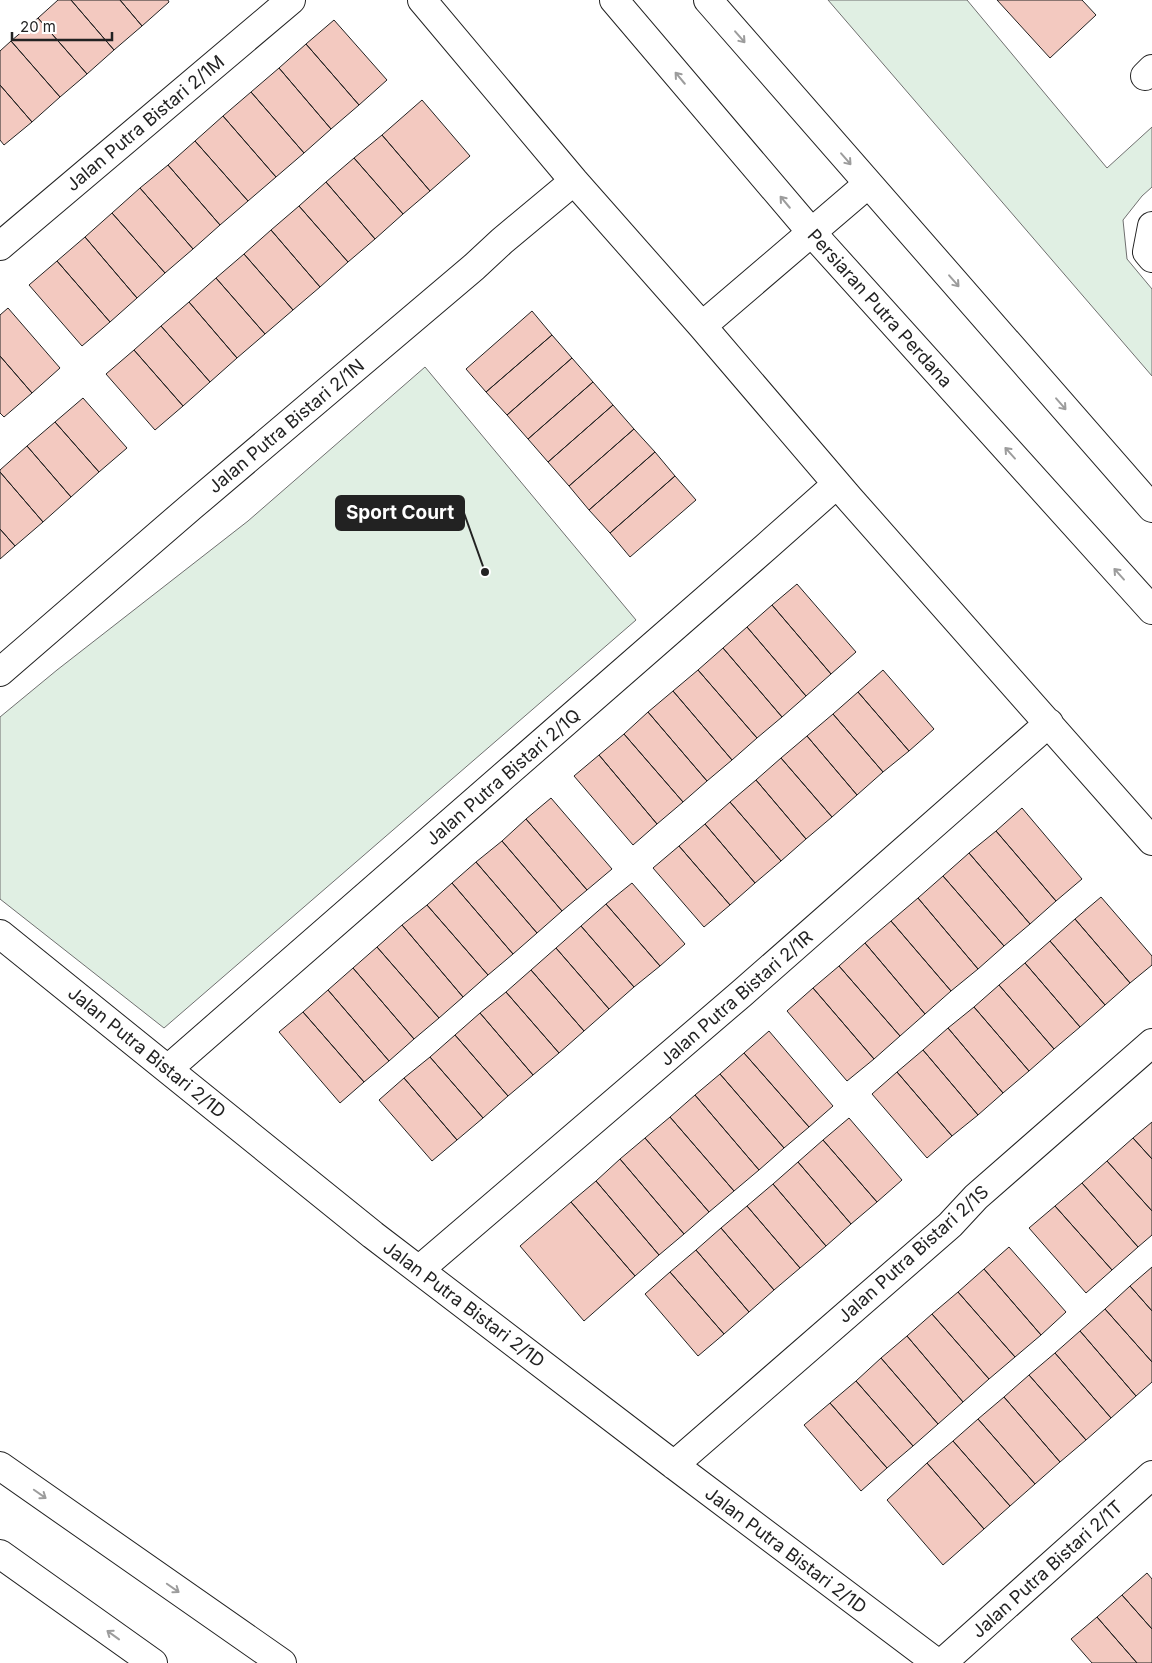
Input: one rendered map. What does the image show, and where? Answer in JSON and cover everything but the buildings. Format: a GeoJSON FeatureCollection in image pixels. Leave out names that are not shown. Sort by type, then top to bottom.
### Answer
{"type":"FeatureCollection","features":[{"type":"Feature","properties":{"kind":"main road","name":"Jalan Putra Bistari 2/1M"},"geometry":{"type":"LineString","coordinates":[[0,246],[291,0]]}},
{"type":"Feature","properties":{"kind":"main road"},"geometry":{"type":"LineString","coordinates":[[422,0],[574,181],[702,326],[837,484],[1152,841]]}},
{"type":"Feature","properties":{"kind":"main road","name":"Persiaran Putra Perdana"},"geometry":{"type":"LineString","coordinates":[[614,0],[812,233],[1152,610]]}},
{"type":"Feature","properties":{"kind":"main road"},"geometry":{"type":"LineString","coordinates":[[708,0],[1152,508]]}},
{"type":"Feature","properties":{"kind":"main road","name":"Jalan Putra Bistari 2/1N"},"geometry":{"type":"LineString","coordinates":[[0,672],[574,181]]}},
{"type":"Feature","properties":{"kind":"main road"},"geometry":{"type":"LineString","coordinates":[[702,326],[868,184]]}},
{"type":"Feature","properties":{"kind":"main road"},"geometry":{"type":"LineString","coordinates":[[1152,226],[1147,252],[1152,258]]}},
{"type":"Feature","properties":{"kind":"main road","name":"Jalan Putra Bistari 2/1Q"},"geometry":{"type":"LineString","coordinates":[[168,1069],[837,484]]}},
{"type":"Feature","properties":{"kind":"main road","name":"Jalan Putra Bistari 2/1R"},"geometry":{"type":"LineString","coordinates":[[419,1270],[748,988],[1049,723]]}},
{"type":"Feature","properties":{"kind":"main road","name":"Jalan Putra Bistari 2/1D"},"geometry":{"type":"LineString","coordinates":[[0,934],[373,1235],[937,1663]]}},
{"type":"Feature","properties":{"kind":"main road","name":"Jalan Putra Bistari 2/1S"},"geometry":{"type":"LineString","coordinates":[[674,1465],[950,1225],[976,1197],[1152,1043]]}},
{"type":"Feature","properties":{"kind":"main road"},"geometry":{"type":"LineString","coordinates":[[0,1466],[282,1663]]}},
{"type":"Feature","properties":{"kind":"main road","name":"Jalan Putra Bistari 2/1T"},"geometry":{"type":"LineString","coordinates":[[942,1663],[1152,1475]]}},
{"type":"Feature","properties":{"kind":"main road"},"geometry":{"type":"LineString","coordinates":[[0,1554],[153,1663]]}},
{"type":"Feature","properties":{"kind":"green space"},"geometry":{"type":"Polygon","coordinates":[[[828,0],[967,0],[1107,168],[1152,127],[1152,187],[1142,196],[1123,220],[1127,259],[1152,289],[1152,376],[828,0]]]}},
{"type":"Feature","properties":{"kind":"green space"},"geometry":{"type":"Polygon","coordinates":[[[425,367],[636,620],[164,1028],[0,899],[0,717],[57,670],[248,521],[425,367]]]}},
{"type":"Feature","properties":{"kind":"place","name":"Sport Court"},"geometry":{"type":"Point","coordinates":[485,572]}}]}
